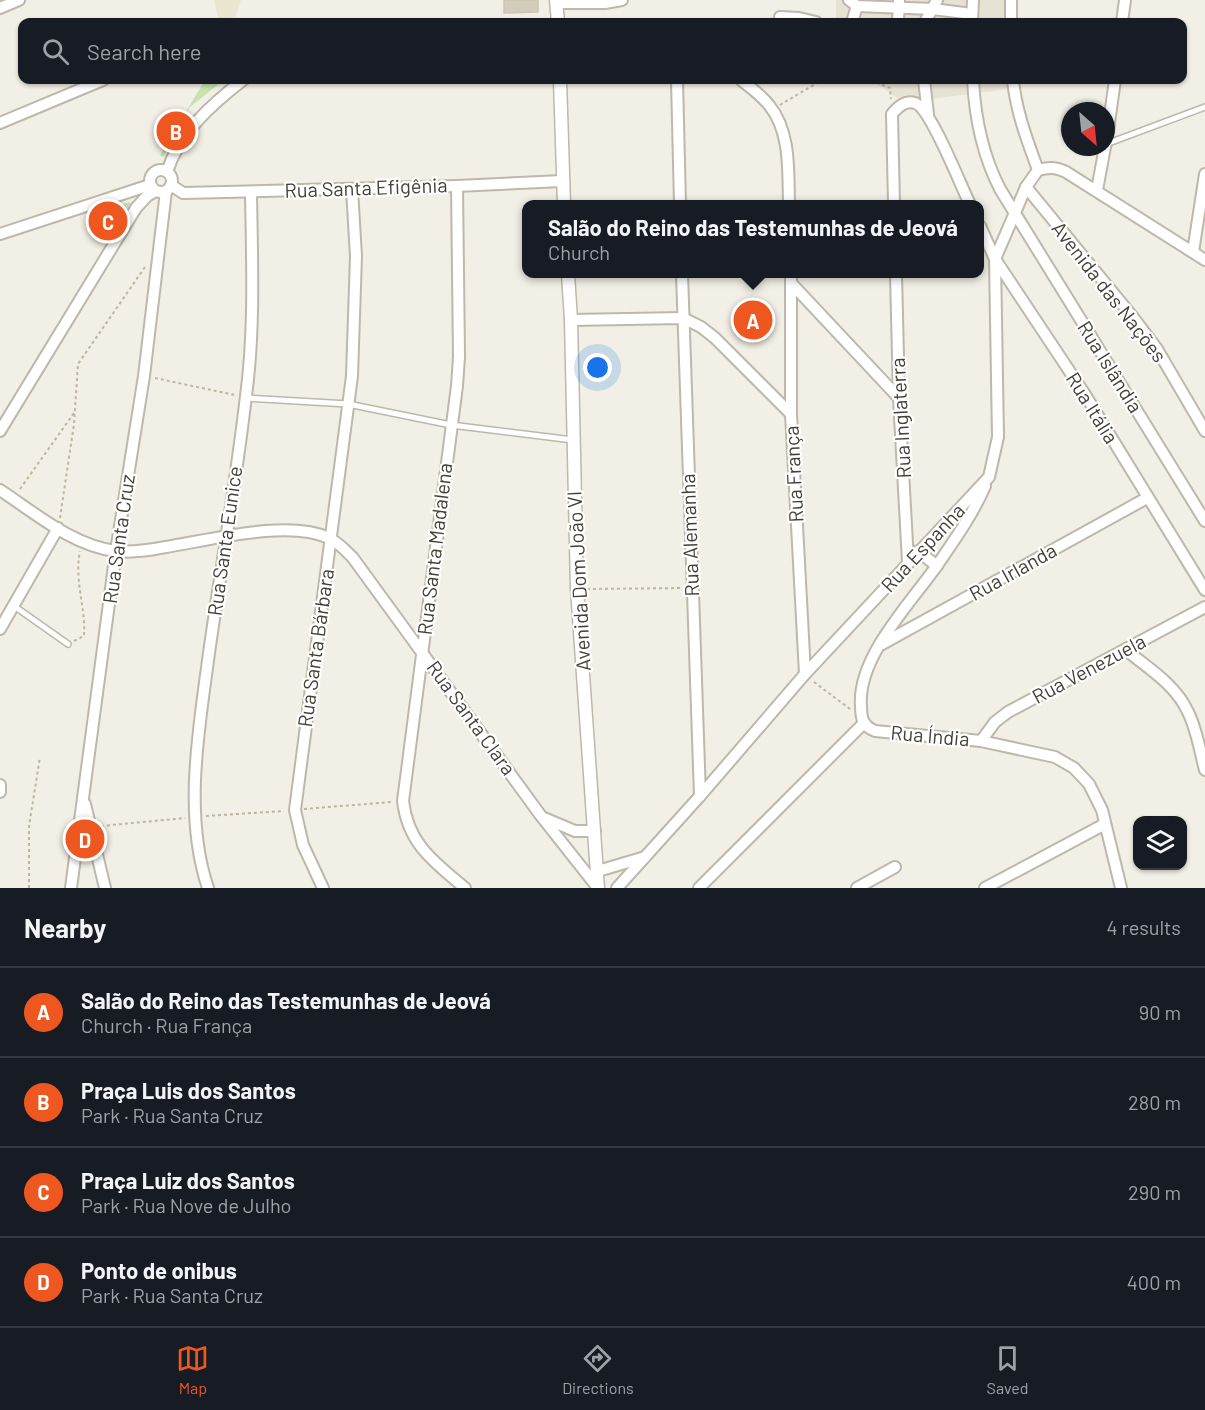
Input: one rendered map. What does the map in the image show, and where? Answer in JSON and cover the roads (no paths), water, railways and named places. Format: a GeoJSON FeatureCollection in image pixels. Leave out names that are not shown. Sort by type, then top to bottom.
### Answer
{"type":"FeatureCollection","features":[{"type":"Feature","properties":{"kind":"street"},"geometry":{"type":"LineString","coordinates":[[0,8],[19,0]]}},
{"type":"Feature","properties":{"kind":"street"},"geometry":{"type":"LineString","coordinates":[[558,18],[556,1],[605,3],[622,0]]}},
{"type":"Feature","properties":{"kind":"street"},"geometry":{"type":"LineString","coordinates":[[852,18],[853,3],[935,4],[972,18],[973,0]]}},
{"type":"Feature","properties":{"kind":"street"},"geometry":{"type":"LineString","coordinates":[[1011,0],[1011,18]]}},
{"type":"Feature","properties":{"kind":"street"},"geometry":{"type":"LineString","coordinates":[[1123,18],[1125,0]]}},
{"type":"Feature","properties":{"kind":"street"},"geometry":{"type":"LineString","coordinates":[[926,18],[935,4]]}},
{"type":"Feature","properties":{"kind":"street"},"geometry":{"type":"LineString","coordinates":[[780,17],[799,18]]}},
{"type":"Feature","properties":{"kind":"street"},"geometry":{"type":"LineString","coordinates":[[0,123],[93,84]]}},
{"type":"Feature","properties":{"kind":"street"},"geometry":{"type":"LineString","coordinates":[[167,172],[179,145],[201,115],[238,84]]}},
{"type":"Feature","properties":{"kind":"street"},"geometry":{"type":"LineString","coordinates":[[560,84],[564,200]]}},
{"type":"Feature","properties":{"kind":"street"},"geometry":{"type":"LineString","coordinates":[[677,84],[680,200]]}},
{"type":"Feature","properties":{"kind":"street"},"geometry":{"type":"LineString","coordinates":[[746,84],[772,110],[781,125],[787,150],[789,200]]}},
{"type":"Feature","properties":{"kind":"street"},"geometry":{"type":"LineString","coordinates":[[924,84],[928,114],[968,200]]}},
{"type":"Feature","properties":{"kind":"street","name":"Rua Islândia"},"geometry":{"type":"LineString","coordinates":[[973,84],[978,129],[986,158],[996,181],[1205,521]]}},
{"type":"Feature","properties":{"kind":"street"},"geometry":{"type":"LineString","coordinates":[[1013,84],[1020,120],[1038,170]]}},
{"type":"Feature","properties":{"kind":"street"},"geometry":{"type":"LineString","coordinates":[[1111,102],[1114,84]]}},
{"type":"Feature","properties":{"kind":"street"},"geometry":{"type":"LineString","coordinates":[[894,200],[892,114],[908,102],[916,103],[928,114]]}},
{"type":"Feature","properties":{"kind":"street"},"geometry":{"type":"LineString","coordinates":[[1097,190],[1104,156]]}},
{"type":"Feature","properties":{"kind":"street"},"geometry":{"type":"LineString","coordinates":[[699,888],[863,721],[861,687],[866,670],[879,646],[937,566],[969,516],[989,477],[998,437],[994,259],[1026,187],[1038,170],[1047,167],[1057,168],[1097,190],[1205,260]]}},
{"type":"Feature","properties":{"kind":"street"},"geometry":{"type":"LineString","coordinates":[[0,431],[136,208],[147,196],[161,188],[171,178],[167,172],[160,170],[154,172],[150,178],[161,188]]}},
{"type":"Feature","properties":{"kind":"street"},"geometry":{"type":"LineString","coordinates":[[1193,252],[1205,174]]}},
{"type":"Feature","properties":{"kind":"street","name":"Rua Santa Efigênia"},"geometry":{"type":"LineString","coordinates":[[161,188],[183,193],[251,192],[562,181]]}},
{"type":"Feature","properties":{"kind":"street","name":"Rua Santa Madalena"},"geometry":{"type":"LineString","coordinates":[[457,186],[459,357],[403,801],[405,817],[421,847],[432,860],[465,888]]}},
{"type":"Feature","properties":{"kind":"street","name":"Avenida das Nações"},"geometry":{"type":"LineString","coordinates":[[1026,187],[1157,349],[1205,431]]}},
{"type":"Feature","properties":{"kind":"street"},"geometry":{"type":"LineString","coordinates":[[0,234],[161,188]]}},
{"type":"Feature","properties":{"kind":"street","name":"Rua Santa Cruz"},"geometry":{"type":"LineString","coordinates":[[71,888],[116,551],[144,376],[161,188]]}},
{"type":"Feature","properties":{"kind":"street","name":"Rua Santa Bárbara"},"geometry":{"type":"LineString","coordinates":[[323,888],[303,845],[295,810],[353,352],[356,266],[352,189]]}},
{"type":"Feature","properties":{"kind":"street","name":"Rua Santa Eunice"},"geometry":{"type":"LineString","coordinates":[[208,888],[204,878],[195,817],[196,754],[246,398],[252,308],[251,192]]}},
{"type":"Feature","properties":{"kind":"street","name":"Rua Itália"},"geometry":{"type":"LineString","coordinates":[[984,235],[994,259],[1084,393],[1205,590]]}},
{"type":"Feature","properties":{"kind":"street","name":"Avenida Dom João VI"},"geometry":{"type":"LineString","coordinates":[[568,278],[572,320],[577,589],[598,888]]}},
{"type":"Feature","properties":{"kind":"street","name":"Rua Alemanha"},"geometry":{"type":"LineString","coordinates":[[682,278],[700,796]]}},
{"type":"Feature","properties":{"kind":"street"},"geometry":{"type":"LineString","coordinates":[[791,278],[898,398]]}},
{"type":"Feature","properties":{"kind":"street","name":"Rua França"},"geometry":{"type":"LineString","coordinates":[[791,278],[791,414],[805,674]]}},
{"type":"Feature","properties":{"kind":"street","name":"Rua Inglaterra"},"geometry":{"type":"LineString","coordinates":[[896,278],[898,398],[908,562]]}},
{"type":"Feature","properties":{"kind":"street"},"geometry":{"type":"LineString","coordinates":[[572,320],[683,318],[701,327],[715,338],[791,414]]}},
{"type":"Feature","properties":{"kind":"street","name":"Rua Espanha"},"geometry":{"type":"LineString","coordinates":[[617,888],[805,674],[989,477]]}},
{"type":"Feature","properties":{"kind":"street","name":"Rua Santa Clara"},"geometry":{"type":"LineString","coordinates":[[0,490],[82,542],[116,551],[141,551],[269,531],[294,530],[317,533],[331,539],[353,558],[541,816],[598,888]]}},
{"type":"Feature","properties":{"kind":"street","name":"Rua Irlanda"},"geometry":{"type":"LineString","coordinates":[[879,646],[1147,498]]}},
{"type":"Feature","properties":{"kind":"street"},"geometry":{"type":"LineString","coordinates":[[0,629],[58,528]]}},
{"type":"Feature","properties":{"kind":"street"},"geometry":{"type":"LineString","coordinates":[[918,551],[937,566]]}},
{"type":"Feature","properties":{"kind":"street","name":"Rua Venezuela"},"geometry":{"type":"LineString","coordinates":[[981,741],[995,722],[1008,712],[1205,607]]}},
{"type":"Feature","properties":{"kind":"street"},"geometry":{"type":"LineString","coordinates":[[1125,650],[1162,678],[1182,701],[1195,729],[1205,770]]}},
{"type":"Feature","properties":{"kind":"street","name":"Rua Índia"},"geometry":{"type":"LineString","coordinates":[[863,721],[869,728],[882,732],[981,741],[1055,757],[1074,768],[1089,784],[1102,810],[1121,888]]}},
{"type":"Feature","properties":{"kind":"street"},"geometry":{"type":"LineString","coordinates":[[0,785],[0,792]]}},
{"type":"Feature","properties":{"kind":"street"},"geometry":{"type":"LineString","coordinates":[[83,798],[105,888]]}},
{"type":"Feature","properties":{"kind":"street","name":"Rua Santa Clara"},"geometry":{"type":"LineString","coordinates":[[541,816],[574,831],[595,831]]}},
{"type":"Feature","properties":{"kind":"street"},"geometry":{"type":"LineString","coordinates":[[985,888],[1105,824]]}},
{"type":"Feature","properties":{"kind":"street"},"geometry":{"type":"LineString","coordinates":[[572,853],[574,831]]}},
{"type":"Feature","properties":{"kind":"street"},"geometry":{"type":"LineString","coordinates":[[598,871],[645,857]]}},
{"type":"Feature","properties":{"kind":"street"},"geometry":{"type":"LineString","coordinates":[[857,888],[895,867]]}},
{"type":"Feature","properties":{"kind":"lane"},"geometry":{"type":"LineString","coordinates":[[1115,141],[1205,106]]}},
{"type":"Feature","properties":{"kind":"lane"},"geometry":{"type":"LineString","coordinates":[[246,398],[348,404],[451,425],[573,440]]}},
{"type":"Feature","properties":{"kind":"lane"},"geometry":{"type":"LineString","coordinates":[[14,606],[68,644]]}},
{"type":"Feature","properties":{"kind":"place","name":"Praça Luis dos Santos"},"geometry":{"type":"Point","coordinates":[176,131]}},
{"type":"Feature","properties":{"kind":"place","name":"Praça Luiz dos Santos"},"geometry":{"type":"Point","coordinates":[108,221]}},
{"type":"Feature","properties":{"kind":"place","name":"Salão do Reino das Testemunhas de Jeová"},"geometry":{"type":"Point","coordinates":[753,320]}},
{"type":"Feature","properties":{"kind":"place","name":"Ponto de onibus"},"geometry":{"type":"Point","coordinates":[85,839]}}]}
